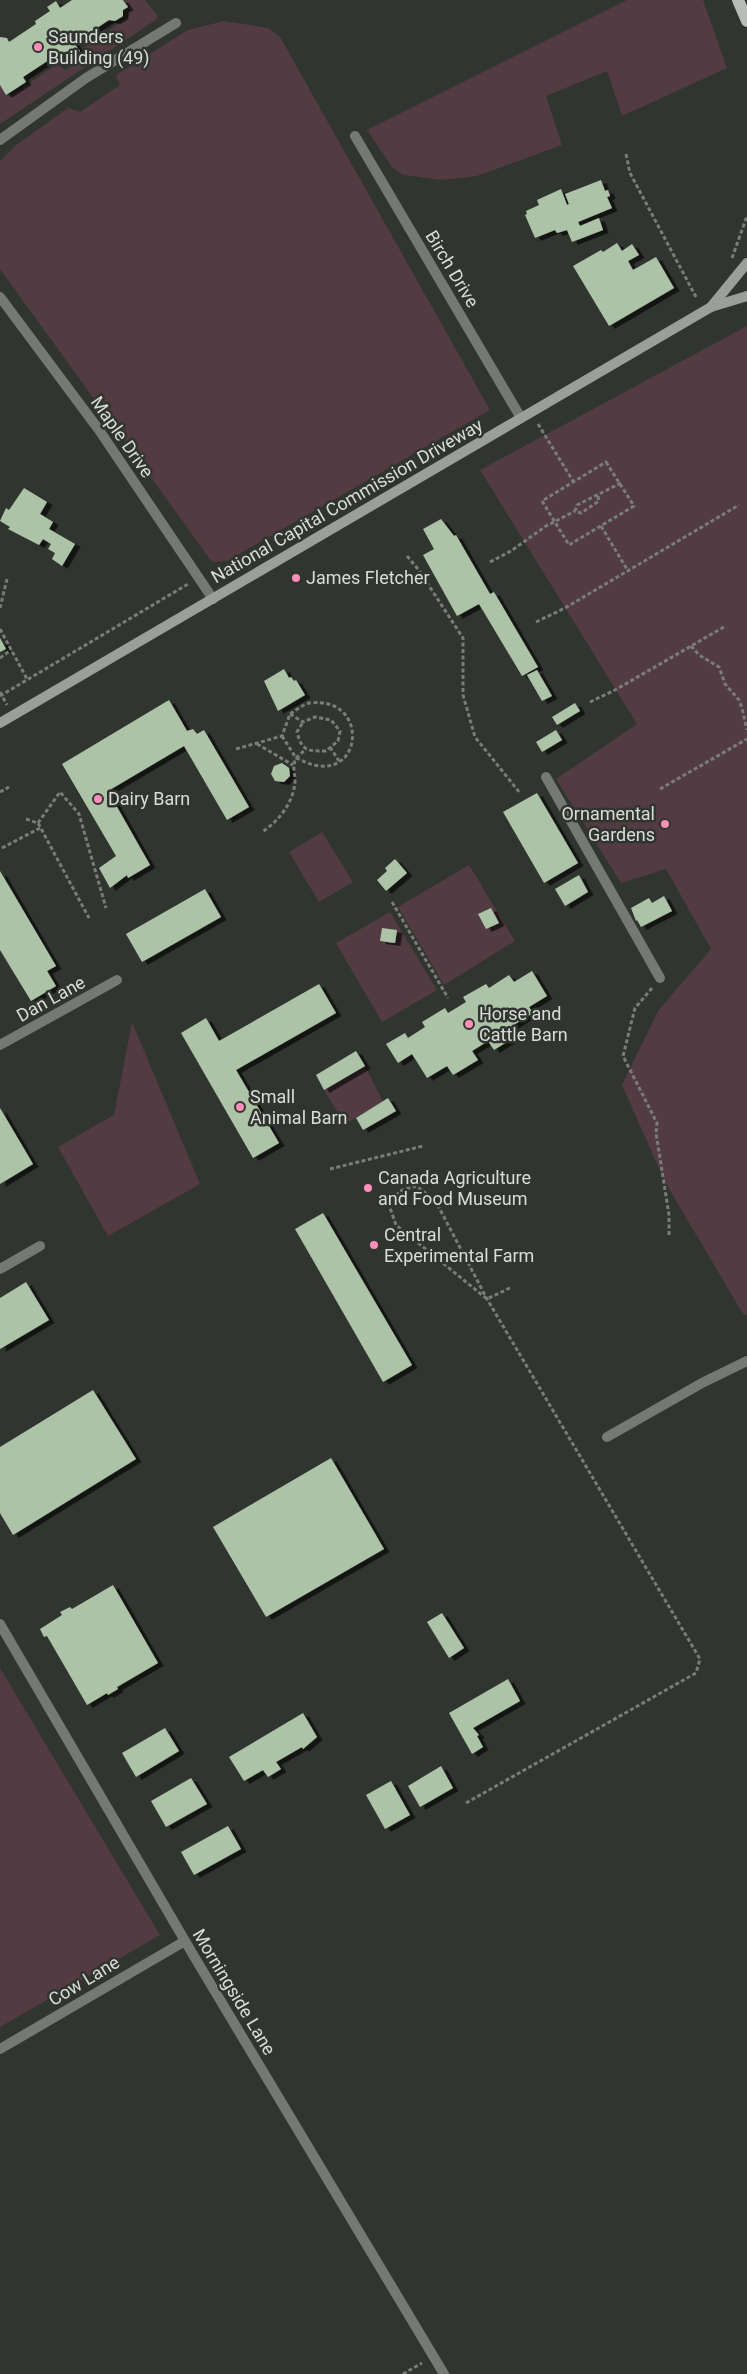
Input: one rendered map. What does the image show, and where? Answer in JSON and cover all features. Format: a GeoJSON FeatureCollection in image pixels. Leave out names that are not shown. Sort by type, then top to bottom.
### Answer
{"type":"FeatureCollection","features":[{"type":"Feature","properties":{"kind":"main road"},"geometry":{"type":"LineString","coordinates":[[738,0],[747,21]]}},
{"type":"Feature","properties":{"kind":"street"},"geometry":{"type":"LineString","coordinates":[[0,140],[86,78],[176,23]]}},
{"type":"Feature","properties":{"kind":"street","name":"Birch Drive"},"geometry":{"type":"LineString","coordinates":[[355,136],[521,418]]}},
{"type":"Feature","properties":{"kind":"street","name":"National Capital Commission Driveway"},"geometry":{"type":"LineString","coordinates":[[711,307],[747,263]]}},
{"type":"Feature","properties":{"kind":"street","name":"National Capital Commission Driveway"},"geometry":{"type":"LineString","coordinates":[[0,723],[711,307],[747,296]]}},
{"type":"Feature","properties":{"kind":"street","name":"Maple Drive"},"geometry":{"type":"LineString","coordinates":[[1,300],[99,430],[213,599]]}},
{"type":"Feature","properties":{"kind":"street"},"geometry":{"type":"LineString","coordinates":[[546,777],[660,978]]}},
{"type":"Feature","properties":{"kind":"street","name":"Dan Lane"},"geometry":{"type":"LineString","coordinates":[[0,1046],[117,980]]}},
{"type":"Feature","properties":{"kind":"street"},"geometry":{"type":"LineString","coordinates":[[0,1269],[40,1246]]}},
{"type":"Feature","properties":{"kind":"street"},"geometry":{"type":"LineString","coordinates":[[608,1437],[702,1383],[747,1361]]}},
{"type":"Feature","properties":{"kind":"street","name":"Morningside Lane"},"geometry":{"type":"LineString","coordinates":[[0,1624],[185,1941],[444,2374]]}},
{"type":"Feature","properties":{"kind":"street","name":"Cow Lane"},"geometry":{"type":"LineString","coordinates":[[0,2049],[185,1941]]}},
{"type":"Feature","properties":{"kind":"path"},"geometry":{"type":"LineString","coordinates":[[626,154],[630,173],[696,296]]}},
{"type":"Feature","properties":{"kind":"path"},"geometry":{"type":"LineString","coordinates":[[730,264],[747,216]]}},
{"type":"Feature","properties":{"kind":"path"},"geometry":{"type":"LineString","coordinates":[[532,412],[573,481]]}},
{"type":"Feature","properties":{"kind":"path"},"geometry":{"type":"LineString","coordinates":[[606,462],[621,483],[634,506],[569,545],[542,501],[606,462]]}},
{"type":"Feature","properties":{"kind":"path"},"geometry":{"type":"LineString","coordinates":[[490,562],[575,511],[577,505],[595,494],[598,496],[621,483]]}},
{"type":"Feature","properties":{"kind":"path"},"geometry":{"type":"LineString","coordinates":[[575,511],[581,513],[599,501],[598,496]]}},
{"type":"Feature","properties":{"kind":"path"},"geometry":{"type":"LineString","coordinates":[[536,622],[628,571],[739,505]]}},
{"type":"Feature","properties":{"kind":"path"},"geometry":{"type":"LineString","coordinates":[[601,526],[628,571]]}},
{"type":"Feature","properties":{"kind":"path"},"geometry":{"type":"LineString","coordinates":[[407,556],[418,569],[462,638],[463,696],[475,737],[520,793]]}},
{"type":"Feature","properties":{"kind":"path"},"geometry":{"type":"LineString","coordinates":[[0,608],[7,579]]}},
{"type":"Feature","properties":{"kind":"path"},"geometry":{"type":"LineString","coordinates":[[0,696],[188,584]]}},
{"type":"Feature","properties":{"kind":"path"},"geometry":{"type":"LineString","coordinates":[[590,702],[615,690],[724,627]]}},
{"type":"Feature","properties":{"kind":"path"},"geometry":{"type":"LineString","coordinates":[[0,629],[27,680]]}},
{"type":"Feature","properties":{"kind":"path"},"geometry":{"type":"LineString","coordinates":[[691,646],[699,655],[719,667],[725,684],[739,700],[747,730]]}},
{"type":"Feature","properties":{"kind":"path"},"geometry":{"type":"LineString","coordinates":[[0,658],[11,650]]}},
{"type":"Feature","properties":{"kind":"path"},"geometry":{"type":"LineString","coordinates":[[309,703],[334,705],[349,719],[354,741],[347,755],[339,761],[319,766],[296,758],[282,736],[290,714],[309,703]]}},
{"type":"Feature","properties":{"kind":"path"},"geometry":{"type":"LineString","coordinates":[[290,714],[303,722]]}},
{"type":"Feature","properties":{"kind":"path"},"geometry":{"type":"LineString","coordinates":[[315,717],[331,720],[340,731],[338,741],[326,751],[306,749],[300,745],[297,732],[303,722],[315,717]]}},
{"type":"Feature","properties":{"kind":"path"},"geometry":{"type":"LineString","coordinates":[[236,749],[282,736]]}},
{"type":"Feature","properties":{"kind":"path"},"geometry":{"type":"LineString","coordinates":[[660,789],[747,739]]}},
{"type":"Feature","properties":{"kind":"path"},"geometry":{"type":"LineString","coordinates":[[257,744],[293,765]]}},
{"type":"Feature","properties":{"kind":"path"},"geometry":{"type":"LineString","coordinates":[[330,747],[339,761]]}},
{"type":"Feature","properties":{"kind":"path"},"geometry":{"type":"LineString","coordinates":[[262,832],[276,823],[292,796],[295,781],[293,765],[296,758],[306,749]]}},
{"type":"Feature","properties":{"kind":"path"},"geometry":{"type":"LineString","coordinates":[[0,792],[9,787]]}},
{"type":"Feature","properties":{"kind":"path"},"geometry":{"type":"LineString","coordinates":[[38,823],[60,792],[79,814],[106,908]]}},
{"type":"Feature","properties":{"kind":"path"},"geometry":{"type":"LineString","coordinates":[[26,819],[38,823],[88,918]]}},
{"type":"Feature","properties":{"kind":"path"},"geometry":{"type":"LineString","coordinates":[[2,848],[40,828]]}},
{"type":"Feature","properties":{"kind":"path"},"geometry":{"type":"LineString","coordinates":[[392,902],[448,998]]}},
{"type":"Feature","properties":{"kind":"path"},"geometry":{"type":"LineString","coordinates":[[660,978],[635,1008],[623,1056],[658,1123],[656,1132],[669,1215],[669,1235]]}},
{"type":"Feature","properties":{"kind":"path"},"geometry":{"type":"LineString","coordinates":[[330,1169],[423,1146]]}},
{"type":"Feature","properties":{"kind":"path"},"geometry":{"type":"LineString","coordinates":[[466,1803],[696,1673],[700,1659],[487,1299],[435,1200],[416,1186],[400,1191],[389,1206],[396,1225],[487,1299]]}},
{"type":"Feature","properties":{"kind":"path"},"geometry":{"type":"LineString","coordinates":[[487,1299],[512,1287]]}},
{"type":"Feature","properties":{"kind":"path"},"geometry":{"type":"LineString","coordinates":[[403,2374],[433,2356]]}},
{"type":"Feature","properties":{"kind":"shaded area"},"geometry":{"type":"Polygon","coordinates":[[[124,0],[145,0],[157,15],[157,19],[0,124],[0,85],[9,97],[57,64],[65,70],[86,57],[82,49],[129,16],[129,7],[124,0]]]}},
{"type":"Feature","properties":{"kind":"shaded area"},"geometry":{"type":"Polygon","coordinates":[[[627,0],[703,0],[727,68],[622,116],[607,71],[546,96],[562,145],[477,176],[442,180],[403,175],[392,167],[367,130],[627,0]]]}},
{"type":"Feature","properties":{"kind":"shaded area"},"geometry":{"type":"Polygon","coordinates":[[[224,21],[268,28],[280,37],[490,410],[227,561],[212,562],[0,269],[0,161],[15,146],[68,108],[80,112],[120,85],[116,75],[188,30],[224,21]]]}},
{"type":"Feature","properties":{"kind":"shaded area","name":"Ornamental Gardens"},"geometry":{"type":"Polygon","coordinates":[[[747,326],[747,1315],[743,1314],[665,1182],[622,1085],[658,1011],[711,949],[666,869],[621,883],[556,779],[637,724],[480,470],[747,326]]]}},
{"type":"Feature","properties":{"kind":"shaded area"},"geometry":{"type":"Polygon","coordinates":[[[322,832],[353,882],[319,902],[289,852],[322,832]]]}},
{"type":"Feature","properties":{"kind":"shaded area"},"geometry":{"type":"Polygon","coordinates":[[[469,865],[515,941],[444,985],[398,907],[469,865]]]}},
{"type":"Feature","properties":{"kind":"shaded area"},"geometry":{"type":"Polygon","coordinates":[[[390,912],[437,990],[382,1022],[336,943],[390,912]]]}},
{"type":"Feature","properties":{"kind":"shaded area"},"geometry":{"type":"Polygon","coordinates":[[[132,1022],[200,1184],[108,1236],[58,1147],[114,1115],[132,1022]]]}},
{"type":"Feature","properties":{"kind":"shaded area"},"geometry":{"type":"Polygon","coordinates":[[[365,1066],[383,1102],[345,1124],[324,1090],[365,1066]]]}},
{"type":"Feature","properties":{"kind":"shaded area"},"geometry":{"type":"Polygon","coordinates":[[[0,1668],[160,1935],[0,2027],[0,1668]]]}},
{"type":"Feature","properties":{"kind":"building","name":"Saunders Building (49)"},"geometry":{"type":"Polygon","coordinates":[[[72,0],[123,0],[128,7],[123,10],[123,16],[115,21],[109,20],[74,43],[80,51],[65,61],[58,54],[23,77],[26,82],[6,95],[0,85],[0,37],[7,38],[9,42],[36,24],[35,21],[50,11],[47,7],[56,1],[60,8],[72,0]]]}},
{"type":"Feature","properties":{"kind":"building"},"geometry":{"type":"Polygon","coordinates":[[[601,180],[605,191],[608,190],[610,196],[607,197],[612,208],[578,222],[580,226],[599,218],[603,230],[572,242],[567,230],[557,233],[555,230],[535,238],[525,215],[527,214],[526,211],[539,205],[537,200],[561,189],[567,205],[569,204],[565,194],[601,180]]]}},
{"type":"Feature","properties":{"kind":"building"},"geometry":{"type":"Polygon","coordinates":[[[617,243],[622,251],[632,244],[639,255],[628,261],[633,270],[656,257],[674,288],[609,326],[573,266],[617,243]]]}},
{"type":"Feature","properties":{"kind":"building"},"geometry":{"type":"Polygon","coordinates":[[[24,488],[47,502],[40,514],[53,522],[49,529],[75,544],[62,566],[52,559],[55,553],[48,549],[51,544],[43,539],[39,545],[8,529],[10,527],[0,521],[6,508],[9,510],[24,488]]]}},
{"type":"Feature","properties":{"kind":"building"},"geometry":{"type":"Polygon","coordinates":[[[441,519],[454,536],[456,535],[490,594],[494,592],[538,667],[522,676],[479,604],[457,616],[423,555],[434,549],[423,529],[441,519]]]}},
{"type":"Feature","properties":{"kind":"building"},"geometry":{"type":"Polygon","coordinates":[[[0,638],[6,649],[0,652],[0,638]]]}},
{"type":"Feature","properties":{"kind":"building"},"geometry":{"type":"Polygon","coordinates":[[[284,669],[289,678],[291,677],[294,681],[296,680],[305,695],[278,711],[264,681],[284,669]]]}},
{"type":"Feature","properties":{"kind":"building"},"geometry":{"type":"Polygon","coordinates":[[[537,670],[552,696],[542,701],[527,675],[537,670]]]}},
{"type":"Feature","properties":{"kind":"building","name":"Dairy Barn"},"geometry":{"type":"Polygon","coordinates":[[[169,700],[187,731],[193,729],[197,734],[204,730],[249,807],[227,820],[184,746],[108,791],[150,865],[128,878],[127,875],[110,888],[99,868],[116,856],[62,764],[169,700]]]}},
{"type":"Feature","properties":{"kind":"building"},"geometry":{"type":"Polygon","coordinates":[[[575,703],[580,711],[557,725],[552,717],[575,703]]]}},
{"type":"Feature","properties":{"kind":"building"},"geometry":{"type":"Polygon","coordinates":[[[556,730],[562,740],[542,752],[536,742],[556,730]]]}},
{"type":"Feature","properties":{"kind":"building"},"geometry":{"type":"Polygon","coordinates":[[[282,763],[289,768],[290,776],[284,782],[275,781],[271,774],[274,766],[282,763]]]}},
{"type":"Feature","properties":{"kind":"building"},"geometry":{"type":"Polygon","coordinates":[[[537,793],[578,863],[544,883],[503,812],[537,793]]]}},
{"type":"Feature","properties":{"kind":"building"},"geometry":{"type":"Polygon","coordinates":[[[395,859],[407,873],[386,891],[377,880],[387,871],[385,868],[395,859]]]}},
{"type":"Feature","properties":{"kind":"building"},"geometry":{"type":"Polygon","coordinates":[[[0,871],[56,966],[47,971],[56,986],[31,1001],[0,950],[0,871]]]}},
{"type":"Feature","properties":{"kind":"building"},"geometry":{"type":"Polygon","coordinates":[[[579,875],[588,892],[565,906],[555,889],[579,875]]]}},
{"type":"Feature","properties":{"kind":"building"},"geometry":{"type":"Polygon","coordinates":[[[205,889],[221,917],[142,962],[126,934],[205,889]]]}},
{"type":"Feature","properties":{"kind":"building"},"geometry":{"type":"Polygon","coordinates":[[[664,896],[672,911],[641,927],[636,921],[631,908],[649,898],[652,903],[664,896]]]}},
{"type":"Feature","properties":{"kind":"building"},"geometry":{"type":"Polygon","coordinates":[[[491,908],[499,923],[486,929],[478,914],[491,908]]]}},
{"type":"Feature","properties":{"kind":"building"},"geometry":{"type":"Polygon","coordinates":[[[382,928],[397,930],[395,943],[380,941],[382,928]]]}},
{"type":"Feature","properties":{"kind":"building","name":"Horse and Cattle Barn"},"geometry":{"type":"Polygon","coordinates":[[[532,971],[547,996],[529,1007],[533,1013],[512,1026],[518,1035],[494,1050],[488,1041],[472,1051],[478,1060],[453,1075],[447,1066],[427,1078],[412,1054],[398,1063],[386,1044],[405,1033],[408,1038],[425,1027],[422,1022],[445,1008],[448,1013],[466,1002],[463,997],[486,984],[489,988],[509,975],[514,982],[532,971]]]}},
{"type":"Feature","properties":{"kind":"building","name":"Small Animal Barn"},"geometry":{"type":"Polygon","coordinates":[[[319,984],[336,1013],[236,1070],[279,1143],[253,1158],[181,1033],[206,1018],[219,1041],[319,984]]]}},
{"type":"Feature","properties":{"kind":"building"},"geometry":{"type":"Polygon","coordinates":[[[356,1051],[365,1066],[324,1090],[316,1075],[356,1051]]]}},
{"type":"Feature","properties":{"kind":"building"},"geometry":{"type":"Polygon","coordinates":[[[388,1098],[396,1111],[363,1130],[356,1118],[388,1098]]]}},
{"type":"Feature","properties":{"kind":"building"},"geometry":{"type":"Polygon","coordinates":[[[0,1108],[33,1164],[0,1184],[0,1108]]]}},
{"type":"Feature","properties":{"kind":"building"},"geometry":{"type":"Polygon","coordinates":[[[323,1213],[412,1365],[383,1382],[295,1229],[323,1213]]]}},
{"type":"Feature","properties":{"kind":"building"},"geometry":{"type":"Polygon","coordinates":[[[26,1282],[49,1320],[0,1349],[0,1298],[26,1282]]]}},
{"type":"Feature","properties":{"kind":"building"},"geometry":{"type":"Polygon","coordinates":[[[93,1390],[136,1459],[13,1535],[0,1513],[0,1447],[93,1390]]]}},
{"type":"Feature","properties":{"kind":"building"},"geometry":{"type":"Polygon","coordinates":[[[331,1458],[384,1549],[266,1617],[213,1527],[331,1458]]]}},
{"type":"Feature","properties":{"kind":"building"},"geometry":{"type":"Polygon","coordinates":[[[113,1585],[158,1663],[117,1687],[118,1689],[108,1695],[107,1693],[87,1705],[47,1636],[44,1637],[40,1629],[62,1615],[60,1612],[70,1607],[72,1609],[113,1585]]]}},
{"type":"Feature","properties":{"kind":"building"},"geometry":{"type":"Polygon","coordinates":[[[442,1613],[464,1648],[449,1658],[427,1622],[442,1613]]]}},
{"type":"Feature","properties":{"kind":"building"},"geometry":{"type":"Polygon","coordinates":[[[508,1679],[520,1701],[473,1728],[479,1735],[477,1736],[483,1747],[472,1754],[449,1713],[508,1679]]]}},
{"type":"Feature","properties":{"kind":"building"},"geometry":{"type":"Polygon","coordinates":[[[303,1713],[317,1737],[303,1749],[302,1747],[276,1762],[281,1769],[268,1777],[263,1770],[244,1781],[229,1757],[303,1713]]]}},
{"type":"Feature","properties":{"kind":"building"},"geometry":{"type":"Polygon","coordinates":[[[165,1728],[179,1751],[136,1777],[122,1753],[165,1728]]]}},
{"type":"Feature","properties":{"kind":"building"},"geometry":{"type":"Polygon","coordinates":[[[441,1766],[453,1788],[420,1807],[408,1786],[441,1766]]]}},
{"type":"Feature","properties":{"kind":"building"},"geometry":{"type":"Polygon","coordinates":[[[191,1778],[207,1804],[166,1827],[151,1801],[191,1778]]]}},
{"type":"Feature","properties":{"kind":"building"},"geometry":{"type":"Polygon","coordinates":[[[391,1781],[410,1815],[385,1829],[366,1795],[391,1781]]]}},
{"type":"Feature","properties":{"kind":"building"},"geometry":{"type":"Polygon","coordinates":[[[228,1826],[241,1849],[194,1875],[181,1852],[228,1826]]]}},
{"type":"Feature","properties":{"kind":"place","name":"Saunders Building (49)"},"geometry":{"type":"Point","coordinates":[38,47]}},
{"type":"Feature","properties":{"kind":"place","name":"James Fletcher"},"geometry":{"type":"Point","coordinates":[296,578]}},
{"type":"Feature","properties":{"kind":"place","name":"Dairy Barn"},"geometry":{"type":"Point","coordinates":[98,799]}},
{"type":"Feature","properties":{"kind":"place","name":"Ornamental Gardens"},"geometry":{"type":"Point","coordinates":[665,824]}},
{"type":"Feature","properties":{"kind":"place","name":"Horse and Cattle Barn"},"geometry":{"type":"Point","coordinates":[469,1024]}},
{"type":"Feature","properties":{"kind":"place","name":"Small Animal Barn"},"geometry":{"type":"Point","coordinates":[240,1107]}},
{"type":"Feature","properties":{"kind":"place","name":"Canada Agriculture and Food Museum"},"geometry":{"type":"Point","coordinates":[368,1188]}},
{"type":"Feature","properties":{"kind":"place","name":"Central Experimental Farm"},"geometry":{"type":"Point","coordinates":[374,1245]}}]}
